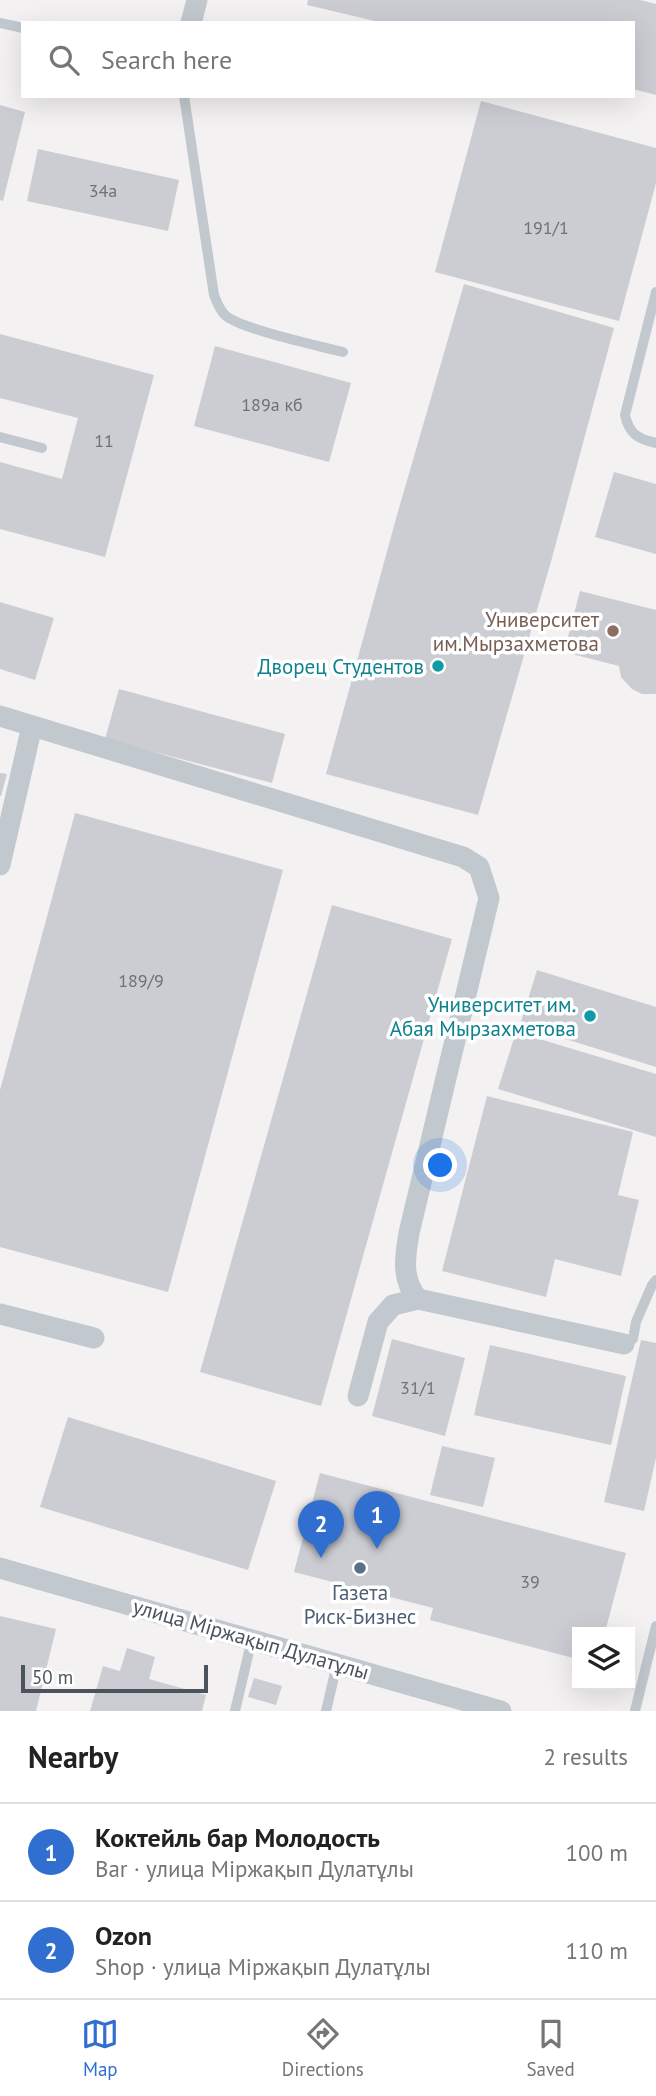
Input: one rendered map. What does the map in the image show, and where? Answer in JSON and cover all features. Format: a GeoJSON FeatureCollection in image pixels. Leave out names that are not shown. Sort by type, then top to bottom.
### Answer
{"type":"FeatureCollection","features":[{"type":"Feature","properties":{"kind":"street"},"geometry":{"type":"LineString","coordinates":[[192,21],[197,0]]}},
{"type":"Feature","properties":{"kind":"street"},"geometry":{"type":"LineString","coordinates":[[0,716],[463,857],[479,867],[489,898],[406,1250],[410,1290],[418,1299]]}},
{"type":"Feature","properties":{"kind":"street"},"geometry":{"type":"LineString","coordinates":[[0,865],[32,726]]}},
{"type":"Feature","properties":{"kind":"street"},"geometry":{"type":"LineString","coordinates":[[358,1396],[378,1322],[393,1306],[418,1299],[624,1344]]}},
{"type":"Feature","properties":{"kind":"street"},"geometry":{"type":"LineString","coordinates":[[0,1314],[94,1338]]}},
{"type":"Feature","properties":{"kind":"street","name":"улица Міржақып Дулатұлы"},"geometry":{"type":"LineString","coordinates":[[0,1569],[502,1711]]}},
{"type":"Feature","properties":{"kind":"lane"},"geometry":{"type":"LineString","coordinates":[[0,23],[21,28]]}},
{"type":"Feature","properties":{"kind":"lane"},"geometry":{"type":"LineString","coordinates":[[184,98],[214,295],[218,306],[225,315],[244,325],[343,352]]}},
{"type":"Feature","properties":{"kind":"lane"},"geometry":{"type":"LineString","coordinates":[[656,292],[625,415],[632,434],[641,440],[656,443]]}},
{"type":"Feature","properties":{"kind":"lane"},"geometry":{"type":"LineString","coordinates":[[0,437],[42,448]]}},
{"type":"Feature","properties":{"kind":"lane"},"geometry":{"type":"LineString","coordinates":[[624,1344],[633,1339],[636,1322],[656,1280]]}},
{"type":"Feature","properties":{"kind":"lane"},"geometry":{"type":"LineString","coordinates":[[635,1711],[656,1626]]}},
{"type":"Feature","properties":{"kind":"lane"},"geometry":{"type":"LineString","coordinates":[[235,1711],[252,1639]]}},
{"type":"Feature","properties":{"kind":"lane"},"geometry":{"type":"LineString","coordinates":[[326,1711],[337,1664]]}},
{"type":"Feature","properties":{"kind":"building"},"geometry":{"type":"Polygon","coordinates":[[[308,0],[640,0],[656,4],[656,95],[635,90],[635,21],[375,21],[307,5],[308,0]]]}},
{"type":"Feature","properties":{"kind":"building"},"geometry":{"type":"Polygon","coordinates":[[[481,101],[656,148],[656,183],[619,321],[435,272],[481,101]]]}},
{"type":"Feature","properties":{"kind":"building"},"geometry":{"type":"Polygon","coordinates":[[[0,105],[25,112],[3,201],[0,200],[0,105]]]}},
{"type":"Feature","properties":{"kind":"building"},"geometry":{"type":"Polygon","coordinates":[[[38,149],[179,180],[168,231],[27,201],[38,149]]]}},
{"type":"Feature","properties":{"kind":"building"},"geometry":{"type":"Polygon","coordinates":[[[464,284],[614,328],[552,558],[478,815],[326,774],[464,284]]]}},
{"type":"Feature","properties":{"kind":"building"},"geometry":{"type":"Polygon","coordinates":[[[0,334],[154,375],[105,557],[0,529],[0,462],[62,479],[78,418],[0,398],[0,334]]]}},
{"type":"Feature","properties":{"kind":"building"},"geometry":{"type":"Polygon","coordinates":[[[215,346],[351,383],[329,462],[194,426],[215,346]]]}},
{"type":"Feature","properties":{"kind":"building"},"geometry":{"type":"Polygon","coordinates":[[[614,472],[656,484],[656,554],[595,537],[614,472]]]}},
{"type":"Feature","properties":{"kind":"building","name":"Университет им.Мырзахметова"},"geometry":{"type":"Polygon","coordinates":[[[580,591],[656,610],[656,694],[642,694],[632,689],[621,677],[619,666],[564,652],[580,591]]]}},
{"type":"Feature","properties":{"kind":"building"},"geometry":{"type":"Polygon","coordinates":[[[0,602],[54,618],[35,680],[0,669],[0,602]]]}},
{"type":"Feature","properties":{"kind":"building"},"geometry":{"type":"Polygon","coordinates":[[[119,689],[285,734],[272,783],[105,739],[119,689]]]}},
{"type":"Feature","properties":{"kind":"building"},"geometry":{"type":"Polygon","coordinates":[[[0,773],[7,774],[1,796],[0,796],[0,773]]]}},
{"type":"Feature","properties":{"kind":"building"},"geometry":{"type":"Polygon","coordinates":[[[75,813],[283,870],[168,1292],[0,1247],[0,1090],[75,813]]]}},
{"type":"Feature","properties":{"kind":"building"},"geometry":{"type":"Polygon","coordinates":[[[332,905],[452,939],[321,1406],[200,1372],[332,905]]]}},
{"type":"Feature","properties":{"kind":"building","name":"Университет им. Абая Мырзахметова"},"geometry":{"type":"Polygon","coordinates":[[[537,970],[656,1007],[656,1067],[520,1025],[537,970]]]}},
{"type":"Feature","properties":{"kind":"building"},"geometry":{"type":"Polygon","coordinates":[[[516,1032],[656,1074],[656,1137],[498,1089],[516,1032]]]}},
{"type":"Feature","properties":{"kind":"building"},"geometry":{"type":"Polygon","coordinates":[[[487,1096],[633,1132],[618,1195],[639,1200],[621,1276],[555,1259],[546,1297],[442,1271],[487,1096]]]}},
{"type":"Feature","properties":{"kind":"building"},"geometry":{"type":"Polygon","coordinates":[[[392,1339],[465,1358],[445,1436],[372,1416],[392,1339]]]}},
{"type":"Feature","properties":{"kind":"building"},"geometry":{"type":"Polygon","coordinates":[[[641,1340],[656,1343],[656,1458],[644,1511],[604,1502],[641,1340]]]}},
{"type":"Feature","properties":{"kind":"building"},"geometry":{"type":"Polygon","coordinates":[[[490,1345],[626,1376],[611,1445],[474,1415],[490,1345]]]}},
{"type":"Feature","properties":{"kind":"building"},"geometry":{"type":"Polygon","coordinates":[[[68,1417],[276,1481],[248,1570],[40,1507],[68,1417]]]}},
{"type":"Feature","properties":{"kind":"building"},"geometry":{"type":"Polygon","coordinates":[[[442,1446],[495,1458],[483,1507],[430,1495],[442,1446]]]}},
{"type":"Feature","properties":{"kind":"building"},"geometry":{"type":"Polygon","coordinates":[[[320,1473],[626,1553],[606,1627],[572,1627],[572,1658],[430,1620],[433,1608],[294,1572],[320,1473]]]}},
{"type":"Feature","properties":{"kind":"building"},"geometry":{"type":"Polygon","coordinates":[[[0,1616],[56,1629],[36,1711],[0,1711],[0,1616]]]}},
{"type":"Feature","properties":{"kind":"building"},"geometry":{"type":"Polygon","coordinates":[[[127,1648],[155,1657],[149,1679],[206,1695],[202,1711],[90,1711],[103,1666],[120,1671],[127,1648]]]}},
{"type":"Feature","properties":{"kind":"building"},"geometry":{"type":"Polygon","coordinates":[[[254,1678],[282,1686],[276,1705],[248,1697],[254,1678]]]}},
{"type":"Feature","properties":{"kind":"place","name":"Университет им.Мырзахметова"},"geometry":{"type":"Point","coordinates":[613,631]}},
{"type":"Feature","properties":{"kind":"place","name":"Дворец Студентов"},"geometry":{"type":"Point","coordinates":[438,666]}},
{"type":"Feature","properties":{"kind":"place","name":"Университет им. Абая Мырзахметова"},"geometry":{"type":"Point","coordinates":[590,1016]}},
{"type":"Feature","properties":{"kind":"place","name":"Коктейль бар Молодость"},"geometry":{"type":"Point","coordinates":[377,1549]}},
{"type":"Feature","properties":{"kind":"place","name":"Ozon"},"geometry":{"type":"Point","coordinates":[321,1558]}},
{"type":"Feature","properties":{"kind":"place","name":"Газета Риск-Бизнес"},"geometry":{"type":"Point","coordinates":[360,1568]}}]}
